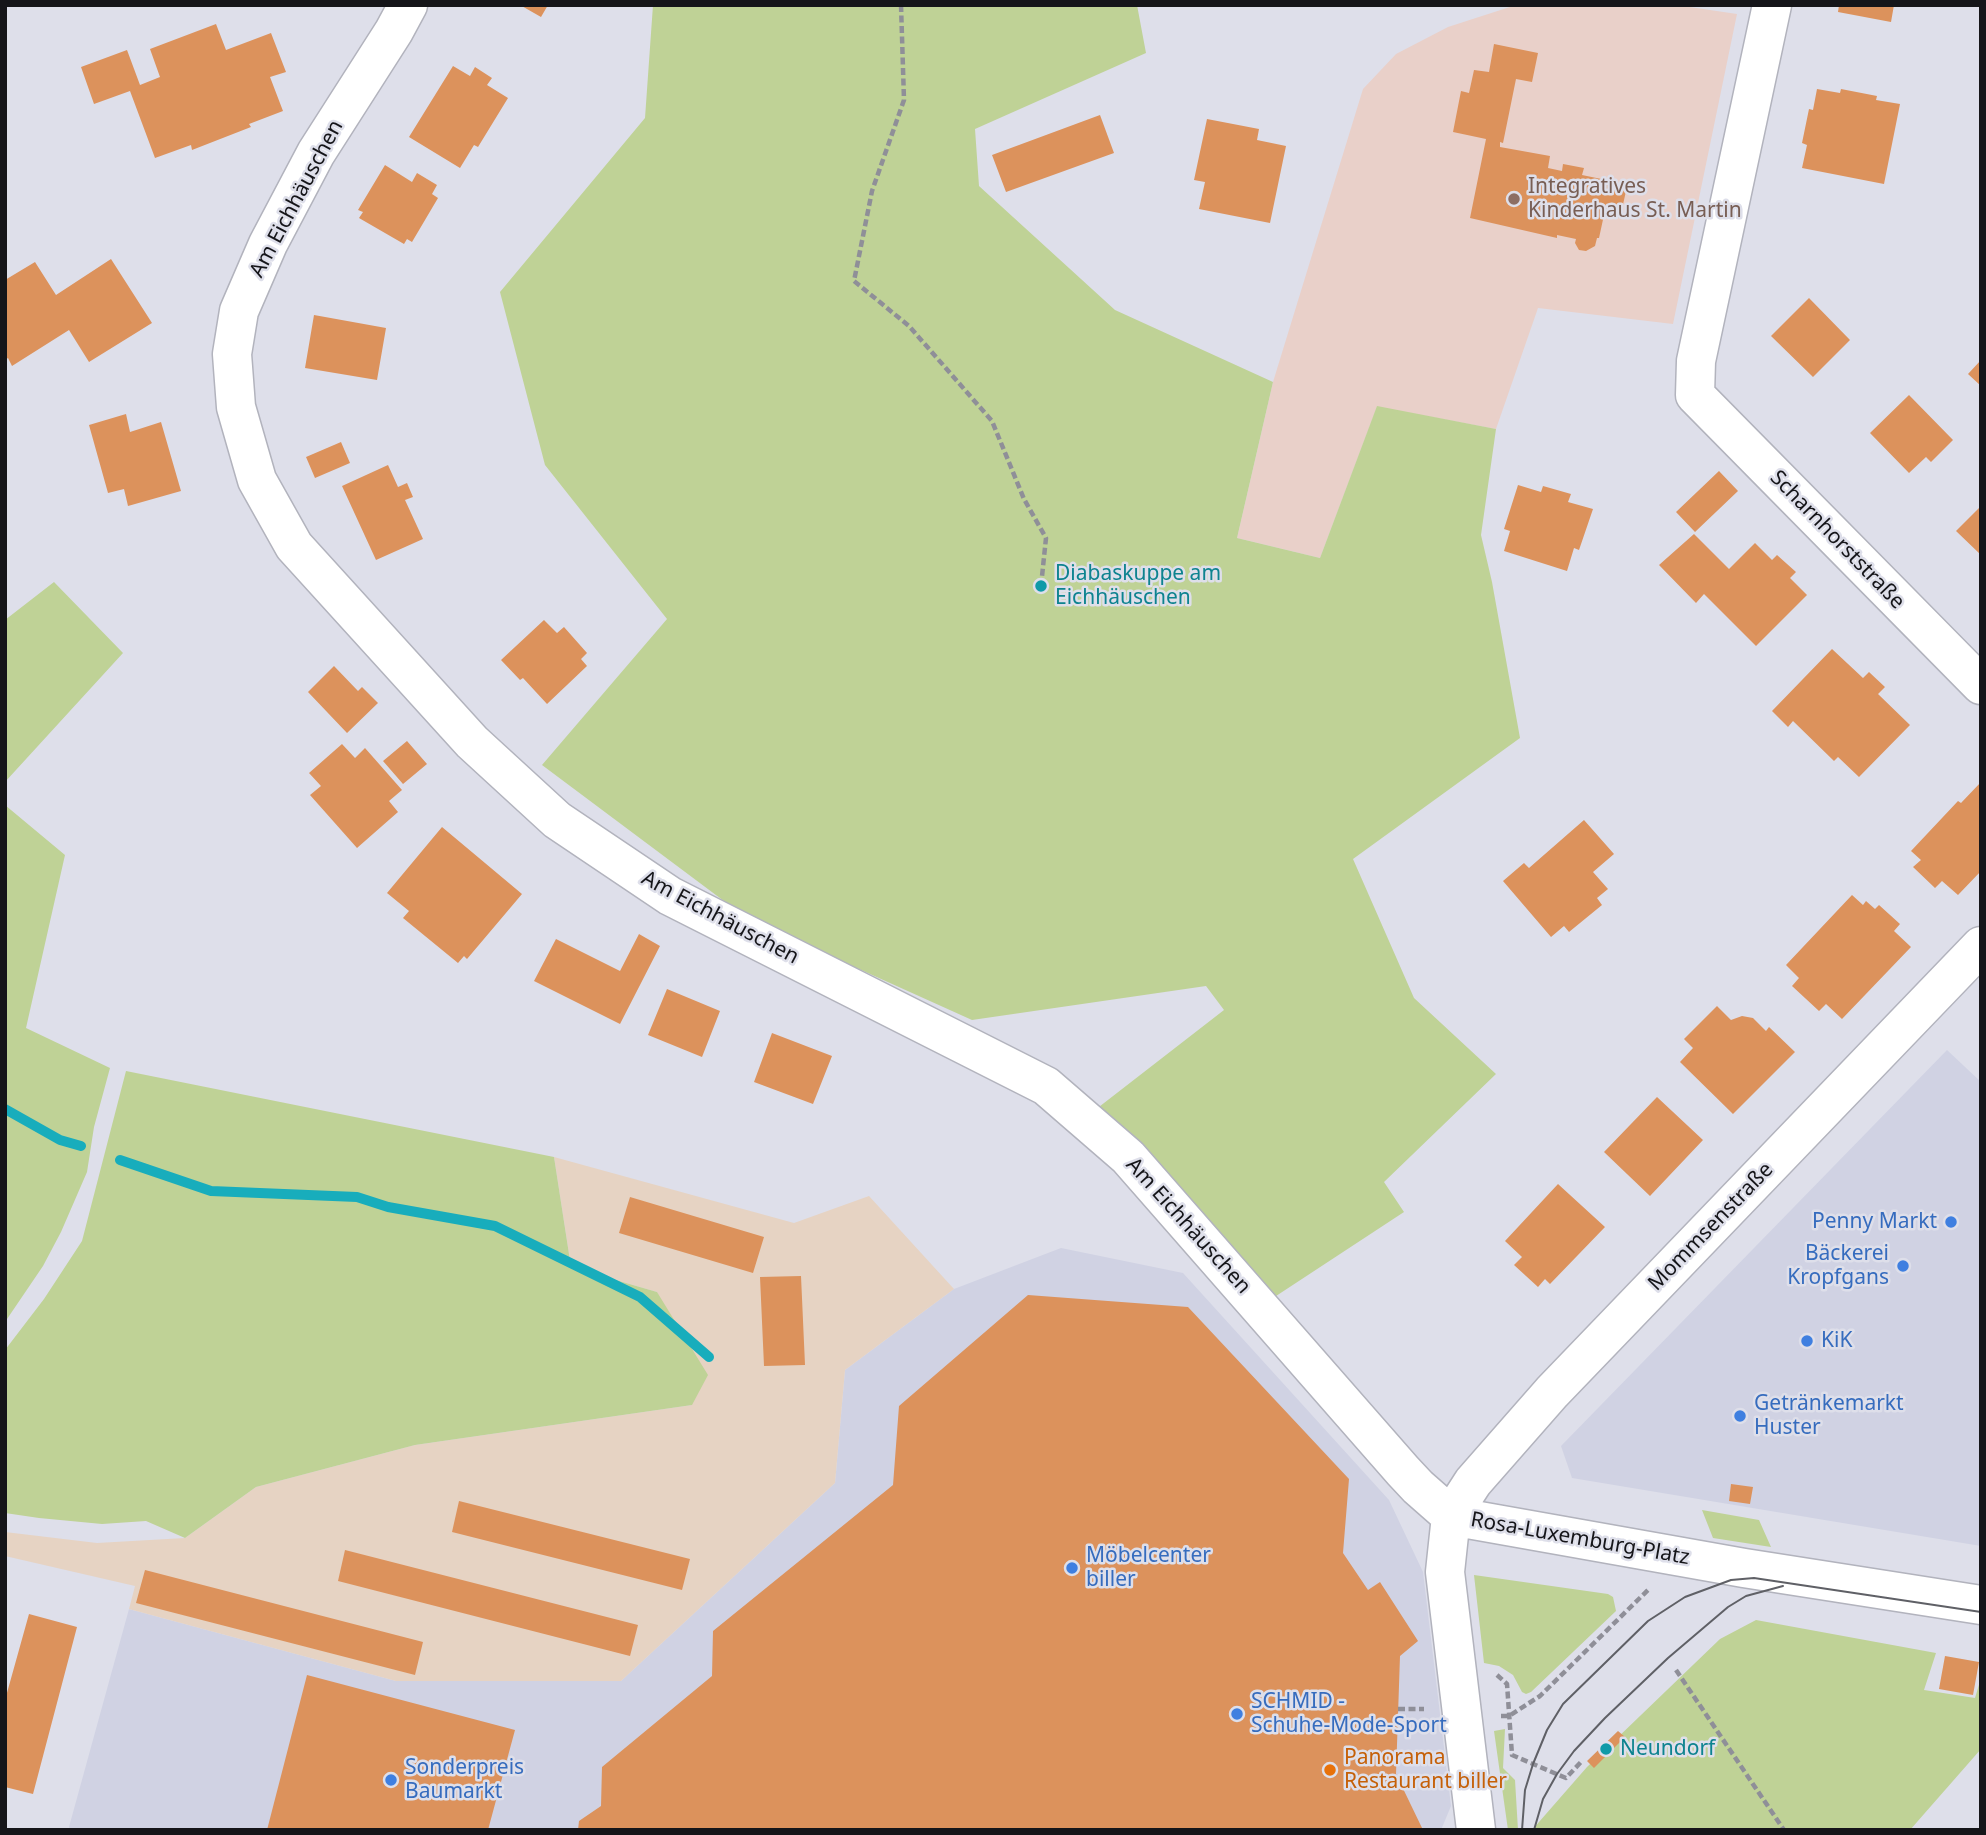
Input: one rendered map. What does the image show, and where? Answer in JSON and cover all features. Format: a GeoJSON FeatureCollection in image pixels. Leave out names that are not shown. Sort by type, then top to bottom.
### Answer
{"type":"FeatureCollection","features":[{"type":"Feature","properties":{"kind":"street","name":"Am Eichhäuschen"},"geometry":{"type":"LineString","coordinates":[[408,5],[316,153],[268,244],[239,311],[232,354],[236,407],[257,480],[294,546],[472,742],[557,820],[670,896],[1046,1086],[1128,1157],[1403,1471],[1451,1516]]}},
{"type":"Feature","properties":{"kind":"street","name":"Scharnhorststraße"},"geometry":{"type":"LineString","coordinates":[[1772,5],[1696,361],[1695,395],[1981,685]]}},
{"type":"Feature","properties":{"kind":"street","name":"Mommsenstraße"},"geometry":{"type":"LineString","coordinates":[[1451,1516],[1473,1482],[1552,1392],[1981,946]]}},
{"type":"Feature","properties":{"kind":"street","name":"Rosa-Luxemburg-Platz"},"geometry":{"type":"LineString","coordinates":[[1476,1830],[1445,1572],[1451,1516],[1744,1568],[1981,1605]]}},
{"type":"Feature","properties":{"kind":"path"},"geometry":{"type":"LineString","coordinates":[[901,5],[904,100],[872,191],[854,281],[909,326],[992,421],[1024,499],[1046,538],[1041,586]]}},
{"type":"Feature","properties":{"kind":"path"},"geometry":{"type":"LineString","coordinates":[[1509,1716],[1539,1696],[1648,1590]]}},
{"type":"Feature","properties":{"kind":"path"},"geometry":{"type":"LineString","coordinates":[[1676,1670],[1784,1830]]}},
{"type":"Feature","properties":{"kind":"path"},"geometry":{"type":"LineString","coordinates":[[1490,1674],[1499,1675],[1507,1684],[1513,1755],[1566,1778],[1581,1762]]}},
{"type":"Feature","properties":{"kind":"path"},"geometry":{"type":"LineString","coordinates":[[1398,1709],[1429,1709]]}},
{"type":"Feature","properties":{"kind":"shaded area","name":"Integratives Kinderhaus St. Martin"},"geometry":{"type":"Polygon","coordinates":[[[1516,5],[1676,5],[1737,14],[1673,324],[1538,308],[1496,429],[1377,407],[1320,558],[1237,538],[1273,382],[1363,89],[1396,54],[1448,27],[1516,5]]]}},
{"type":"Feature","properties":{"kind":"shaded area"},"geometry":{"type":"Polygon","coordinates":[[[1947,1050],[1981,1082],[1981,1546],[1572,1478],[1561,1446],[1947,1050]]]}},
{"type":"Feature","properties":{"kind":"shaded area"},"geometry":{"type":"Polygon","coordinates":[[[554,1157],[794,1223],[869,1196],[954,1289],[845,1370],[835,1483],[621,1681],[396,1681],[129,1609],[135,1586],[5,1556],[5,1532],[97,1543],[185,1538],[256,1487],[415,1445],[692,1405],[657,1292],[571,1267],[554,1157]]]}},
{"type":"Feature","properties":{"kind":"shaded area","name":"Möbelcenter biller"},"geometry":{"type":"Polygon","coordinates":[[[1061,1248],[1183,1273],[1389,1500],[1423,1572],[1451,1806],[1441,1830],[71,1830],[69,1827],[129,1609],[396,1681],[621,1681],[835,1483],[845,1370],[954,1289],[1061,1248]]]}},
{"type":"Feature","properties":{"kind":"green space"},"geometry":{"type":"Polygon","coordinates":[[[653,5],[1137,5],[1146,53],[975,129],[979,186],[1115,310],[1273,382],[1237,538],[1320,558],[1377,406],[1496,429],[1481,535],[1520,738],[1353,859],[1414,998],[1496,1074],[1384,1182],[1404,1212],[1273,1298],[1095,1110],[1224,1010],[1206,986],[972,1020],[748,919],[542,765],[667,619],[545,465],[500,292],[645,118],[653,5]]]}},
{"type":"Feature","properties":{"kind":"green space"},"geometry":{"type":"Polygon","coordinates":[[[54,582],[123,653],[5,782],[5,620],[54,582]]]}},
{"type":"Feature","properties":{"kind":"green space"},"geometry":{"type":"Polygon","coordinates":[[[5,805],[65,855],[26,1028],[110,1068],[94,1127],[87,1172],[43,1266],[5,1322],[5,805]]]}},
{"type":"Feature","properties":{"kind":"green space"},"geometry":{"type":"Polygon","coordinates":[[[126,1071],[554,1157],[571,1267],[657,1292],[708,1375],[692,1405],[415,1445],[256,1487],[185,1538],[146,1521],[102,1524],[5,1513],[5,1350],[44,1299],[82,1241],[126,1071]]]}},
{"type":"Feature","properties":{"kind":"green space"},"geometry":{"type":"Polygon","coordinates":[[[1702,1510],[1759,1520],[1771,1547],[1713,1538],[1702,1510]]]}},
{"type":"Feature","properties":{"kind":"green space"},"geometry":{"type":"Polygon","coordinates":[[[1474,1575],[1608,1594],[1613,1597],[1616,1611],[1526,1694],[1522,1692],[1513,1675],[1499,1666],[1484,1663],[1474,1575]]]}},
{"type":"Feature","properties":{"kind":"green space"},"geometry":{"type":"Polygon","coordinates":[[[1756,1620],[1936,1653],[1924,1690],[1975,1698],[1981,1678],[1981,1749],[1910,1830],[1532,1830],[1587,1767],[1720,1639],[1756,1620]]]}},
{"type":"Feature","properties":{"kind":"green space"},"geometry":{"type":"Polygon","coordinates":[[[1505,1729],[1503,1768],[1515,1780],[1518,1830],[1508,1830],[1494,1731],[1505,1729]]]}},
{"type":"Feature","properties":{"kind":"building"},"geometry":{"type":"Polygon","coordinates":[[[520,5],[548,5],[541,17],[520,5]]]}},
{"type":"Feature","properties":{"kind":"building"},"geometry":{"type":"Polygon","coordinates":[[[1839,5],[1894,5],[1891,22],[1838,12],[1839,5]]]}},
{"type":"Feature","properties":{"kind":"building"},"geometry":{"type":"Polygon","coordinates":[[[216,24],[226,50],[271,33],[286,72],[270,77],[283,111],[249,124],[251,127],[192,150],[191,145],[155,158],[130,91],[94,104],[81,67],[127,50],[140,85],[160,77],[150,49],[216,24]]]}},
{"type":"Feature","properties":{"kind":"building"},"geometry":{"type":"Polygon","coordinates":[[[1494,44],[1538,53],[1532,82],[1516,79],[1500,147],[1550,156],[1548,168],[1562,171],[1563,164],[1584,168],[1582,175],[1611,181],[1609,188],[1626,191],[1620,218],[1604,215],[1595,246],[1586,251],[1579,250],[1576,239],[1557,235],[1557,238],[1470,218],[1486,139],[1453,132],[1461,91],[1469,93],[1474,70],[1489,72],[1494,44]]]}},
{"type":"Feature","properties":{"kind":"building"},"geometry":{"type":"Polygon","coordinates":[[[453,66],[470,76],[475,67],[492,78],[487,85],[508,98],[478,147],[474,145],[460,168],[409,137],[453,66]]]}},
{"type":"Feature","properties":{"kind":"building"},"geometry":{"type":"Polygon","coordinates":[[[1817,89],[1840,93],[1841,89],[1900,104],[1884,184],[1802,168],[1807,145],[1802,143],[1809,109],[1813,110],[1817,89]]]}},
{"type":"Feature","properties":{"kind":"building"},"geometry":{"type":"Polygon","coordinates":[[[1100,115],[1114,153],[1006,192],[992,155],[1100,115]]]}},
{"type":"Feature","properties":{"kind":"building"},"geometry":{"type":"Polygon","coordinates":[[[1207,119],[1259,129],[1257,140],[1286,146],[1270,223],[1199,209],[1205,182],[1194,180],[1207,119]]]}},
{"type":"Feature","properties":{"kind":"building"},"geometry":{"type":"Polygon","coordinates":[[[385,165],[412,182],[417,173],[437,185],[432,194],[438,198],[412,242],[407,239],[404,244],[359,218],[363,212],[358,210],[385,165]]]}},
{"type":"Feature","properties":{"kind":"building"},"geometry":{"type":"Polygon","coordinates":[[[111,259],[152,323],[89,362],[69,330],[12,366],[8,358],[5,360],[5,280],[35,262],[56,295],[111,259]]]}},
{"type":"Feature","properties":{"kind":"building"},"geometry":{"type":"Polygon","coordinates":[[[1809,298],[1850,340],[1813,377],[1771,336],[1809,298]]]}},
{"type":"Feature","properties":{"kind":"building"},"geometry":{"type":"Polygon","coordinates":[[[314,315],[386,328],[377,380],[305,368],[314,315]]]}},
{"type":"Feature","properties":{"kind":"building"},"geometry":{"type":"Polygon","coordinates":[[[1981,360],[1981,386],[1968,374],[1981,360]]]}},
{"type":"Feature","properties":{"kind":"building"},"geometry":{"type":"Polygon","coordinates":[[[1909,395],[1953,440],[1931,462],[1926,457],[1909,473],[1870,433],[1909,395]]]}},
{"type":"Feature","properties":{"kind":"building"},"geometry":{"type":"Polygon","coordinates":[[[126,414],[130,432],[161,422],[181,491],[128,506],[124,489],[108,493],[89,425],[126,414]]]}},
{"type":"Feature","properties":{"kind":"building"},"geometry":{"type":"Polygon","coordinates":[[[341,442],[350,463],[315,478],[306,457],[341,442]]]}},
{"type":"Feature","properties":{"kind":"building"},"geometry":{"type":"Polygon","coordinates":[[[388,465],[398,487],[407,483],[413,497],[405,500],[423,539],[376,560],[342,486],[388,465]]]}},
{"type":"Feature","properties":{"kind":"building"},"geometry":{"type":"Polygon","coordinates":[[[1719,471],[1738,491],[1695,532],[1676,512],[1719,471]]]}},
{"type":"Feature","properties":{"kind":"building"},"geometry":{"type":"Polygon","coordinates":[[[1518,485],[1541,492],[1543,486],[1571,494],[1568,502],[1593,509],[1579,550],[1574,548],[1567,571],[1504,551],[1510,531],[1504,529],[1518,485]]]}},
{"type":"Feature","properties":{"kind":"building"},"geometry":{"type":"Polygon","coordinates":[[[1981,506],[1981,555],[1956,531],[1981,506]]]}},
{"type":"Feature","properties":{"kind":"building"},"geometry":{"type":"Polygon","coordinates":[[[1694,534],[1729,569],[1755,543],[1772,560],[1777,555],[1796,572],[1790,578],[1807,595],[1756,646],[1704,594],[1696,603],[1659,565],[1694,534]]]}},
{"type":"Feature","properties":{"kind":"building"},"geometry":{"type":"Polygon","coordinates":[[[544,620],[557,633],[564,627],[587,653],[581,659],[587,666],[547,704],[523,678],[520,680],[501,660],[544,620]]]}},
{"type":"Feature","properties":{"kind":"building"},"geometry":{"type":"Polygon","coordinates":[[[1832,649],[1863,678],[1869,672],[1885,687],[1878,694],[1910,725],[1859,777],[1838,757],[1834,761],[1793,721],[1788,727],[1772,711],[1832,649]]]}},
{"type":"Feature","properties":{"kind":"building"},"geometry":{"type":"Polygon","coordinates":[[[334,666],[358,691],[362,687],[378,703],[347,733],[308,692],[334,666]]]}},
{"type":"Feature","properties":{"kind":"building"},"geometry":{"type":"Polygon","coordinates":[[[407,741],[427,764],[403,784],[383,761],[407,741]]]}},
{"type":"Feature","properties":{"kind":"building"},"geometry":{"type":"Polygon","coordinates":[[[342,744],[355,758],[365,748],[402,790],[389,801],[398,812],[357,848],[310,795],[321,786],[309,773],[342,744]]]}},
{"type":"Feature","properties":{"kind":"building"},"geometry":{"type":"Polygon","coordinates":[[[1981,782],[1981,871],[1958,895],[1942,881],[1935,888],[1913,867],[1921,860],[1911,851],[1958,801],[1961,803],[1981,782]]]}},
{"type":"Feature","properties":{"kind":"building"},"geometry":{"type":"Polygon","coordinates":[[[1584,820],[1614,854],[1593,872],[1608,889],[1597,898],[1602,905],[1569,932],[1564,926],[1551,937],[1503,881],[1524,863],[1529,868],[1584,820]]]}},
{"type":"Feature","properties":{"kind":"building"},"geometry":{"type":"Polygon","coordinates":[[[442,827],[522,894],[467,959],[464,956],[458,963],[403,918],[409,911],[387,893],[442,827]]]}},
{"type":"Feature","properties":{"kind":"building"},"geometry":{"type":"Polygon","coordinates":[[[1852,895],[1863,905],[1866,901],[1875,909],[1879,905],[1900,924],[1894,931],[1911,947],[1842,1019],[1826,1004],[1819,1011],[1792,986],[1799,978],[1786,965],[1852,895]]]}},
{"type":"Feature","properties":{"kind":"building"},"geometry":{"type":"Polygon","coordinates":[[[639,934],[660,946],[620,1024],[534,981],[556,939],[620,971],[639,934]]]}},
{"type":"Feature","properties":{"kind":"building"},"geometry":{"type":"Polygon","coordinates":[[[667,989],[720,1011],[702,1057],[648,1035],[667,989]]]}},
{"type":"Feature","properties":{"kind":"building"},"geometry":{"type":"Polygon","coordinates":[[[1717,1006],[1731,1020],[1742,1016],[1753,1018],[1766,1031],[1769,1027],[1795,1052],[1733,1114],[1680,1062],[1693,1048],[1684,1039],[1717,1006]]]}},
{"type":"Feature","properties":{"kind":"building"},"geometry":{"type":"Polygon","coordinates":[[[772,1033],[832,1056],[813,1104],[754,1082],[772,1033]]]}},
{"type":"Feature","properties":{"kind":"building"},"geometry":{"type":"Polygon","coordinates":[[[1657,1097],[1703,1140],[1650,1196],[1604,1152],[1657,1097]]]}},
{"type":"Feature","properties":{"kind":"building"},"geometry":{"type":"Polygon","coordinates":[[[1558,1184],[1605,1227],[1550,1284],[1545,1279],[1538,1287],[1514,1265],[1522,1257],[1505,1241],[1558,1184]]]}},
{"type":"Feature","properties":{"kind":"building"},"geometry":{"type":"Polygon","coordinates":[[[630,1197],[764,1237],[753,1273],[619,1233],[630,1197]]]}},
{"type":"Feature","properties":{"kind":"building"},"geometry":{"type":"Polygon","coordinates":[[[801,1276],[805,1365],[764,1366],[760,1277],[801,1276]]]}},
{"type":"Feature","properties":{"kind":"building","name":"Möbelcenter biller"},"geometry":{"type":"Polygon","coordinates":[[[1028,1295],[1188,1307],[1349,1479],[1343,1553],[1368,1590],[1380,1582],[1418,1641],[1400,1656],[1396,1774],[1423,1830],[578,1830],[579,1821],[601,1806],[602,1767],[712,1676],[713,1631],[893,1485],[899,1406],[1028,1295]]]}},
{"type":"Feature","properties":{"kind":"building"},"geometry":{"type":"Polygon","coordinates":[[[1731,1484],[1753,1487],[1750,1504],[1729,1501],[1731,1484]]]}},
{"type":"Feature","properties":{"kind":"building"},"geometry":{"type":"Polygon","coordinates":[[[459,1501],[690,1559],[682,1590],[452,1532],[459,1501]]]}},
{"type":"Feature","properties":{"kind":"building"},"geometry":{"type":"Polygon","coordinates":[[[345,1550],[638,1625],[630,1656],[338,1581],[345,1550]]]}},
{"type":"Feature","properties":{"kind":"building"},"geometry":{"type":"Polygon","coordinates":[[[145,1570],[423,1642],[415,1675],[136,1603],[145,1570]]]}},
{"type":"Feature","properties":{"kind":"building"},"geometry":{"type":"Polygon","coordinates":[[[29,1614],[77,1627],[33,1794],[5,1787],[5,1700],[29,1614]]]}},
{"type":"Feature","properties":{"kind":"building"},"geometry":{"type":"Polygon","coordinates":[[[1945,1656],[1979,1662],[1973,1695],[1939,1689],[1945,1656]]]}},
{"type":"Feature","properties":{"kind":"building","name":"Sonderpreis Baumarkt"},"geometry":{"type":"Polygon","coordinates":[[[307,1675],[515,1730],[488,1830],[267,1830],[307,1675]]]}},
{"type":"Feature","properties":{"kind":"building","name":"Neundorf"},"geometry":{"type":"Polygon","coordinates":[[[1618,1731],[1625,1737],[1594,1768],[1587,1761],[1618,1731]]]}},
{"type":"Feature","properties":{"kind":"waterway"},"geometry":{"type":"LineString","coordinates":[[5,1109],[60,1140],[81,1146]]}},
{"type":"Feature","properties":{"kind":"waterway"},"geometry":{"type":"LineString","coordinates":[[120,1160],[211,1191],[357,1197],[388,1207],[495,1226],[640,1297],[709,1357]]}},
{"type":"Feature","properties":{"kind":"tram line"},"geometry":{"type":"LineString","coordinates":[[1522,1830],[1525,1790],[1533,1764],[1547,1730],[1563,1704],[1648,1621],[1685,1597],[1731,1580],[1754,1578],[1981,1612]]}},
{"type":"Feature","properties":{"kind":"tram line"},"geometry":{"type":"LineString","coordinates":[[1534,1830],[1543,1799],[1557,1774],[1605,1718],[1668,1658],[1728,1607],[1746,1596],[1783,1586]]}},
{"type":"Feature","properties":{"kind":"place","name":"Integratives Kinderhaus St. Martin"},"geometry":{"type":"Point","coordinates":[1514,199]}},
{"type":"Feature","properties":{"kind":"place","name":"Diabaskuppe am Eichhäuschen"},"geometry":{"type":"Point","coordinates":[1041,586]}},
{"type":"Feature","properties":{"kind":"place","name":"Penny Markt"},"geometry":{"type":"Point","coordinates":[1951,1222]}},
{"type":"Feature","properties":{"kind":"place","name":"Bäckerei Kropfgans"},"geometry":{"type":"Point","coordinates":[1903,1266]}},
{"type":"Feature","properties":{"kind":"place","name":"KiK"},"geometry":{"type":"Point","coordinates":[1807,1341]}},
{"type":"Feature","properties":{"kind":"place","name":"Getränkemarkt Huster"},"geometry":{"type":"Point","coordinates":[1740,1416]}},
{"type":"Feature","properties":{"kind":"place","name":"Möbelcenter biller"},"geometry":{"type":"Point","coordinates":[1072,1568]}},
{"type":"Feature","properties":{"kind":"place","name":"SCHMID - Schuhe-Mode-Sport"},"geometry":{"type":"Point","coordinates":[1237,1714]}},
{"type":"Feature","properties":{"kind":"place","name":"Neundorf"},"geometry":{"type":"Point","coordinates":[1606,1749]}},
{"type":"Feature","properties":{"kind":"place","name":"Panorama Restaurant biller"},"geometry":{"type":"Point","coordinates":[1330,1770]}},
{"type":"Feature","properties":{"kind":"place","name":"Sonderpreis Baumarkt"},"geometry":{"type":"Point","coordinates":[391,1780]}}]}
